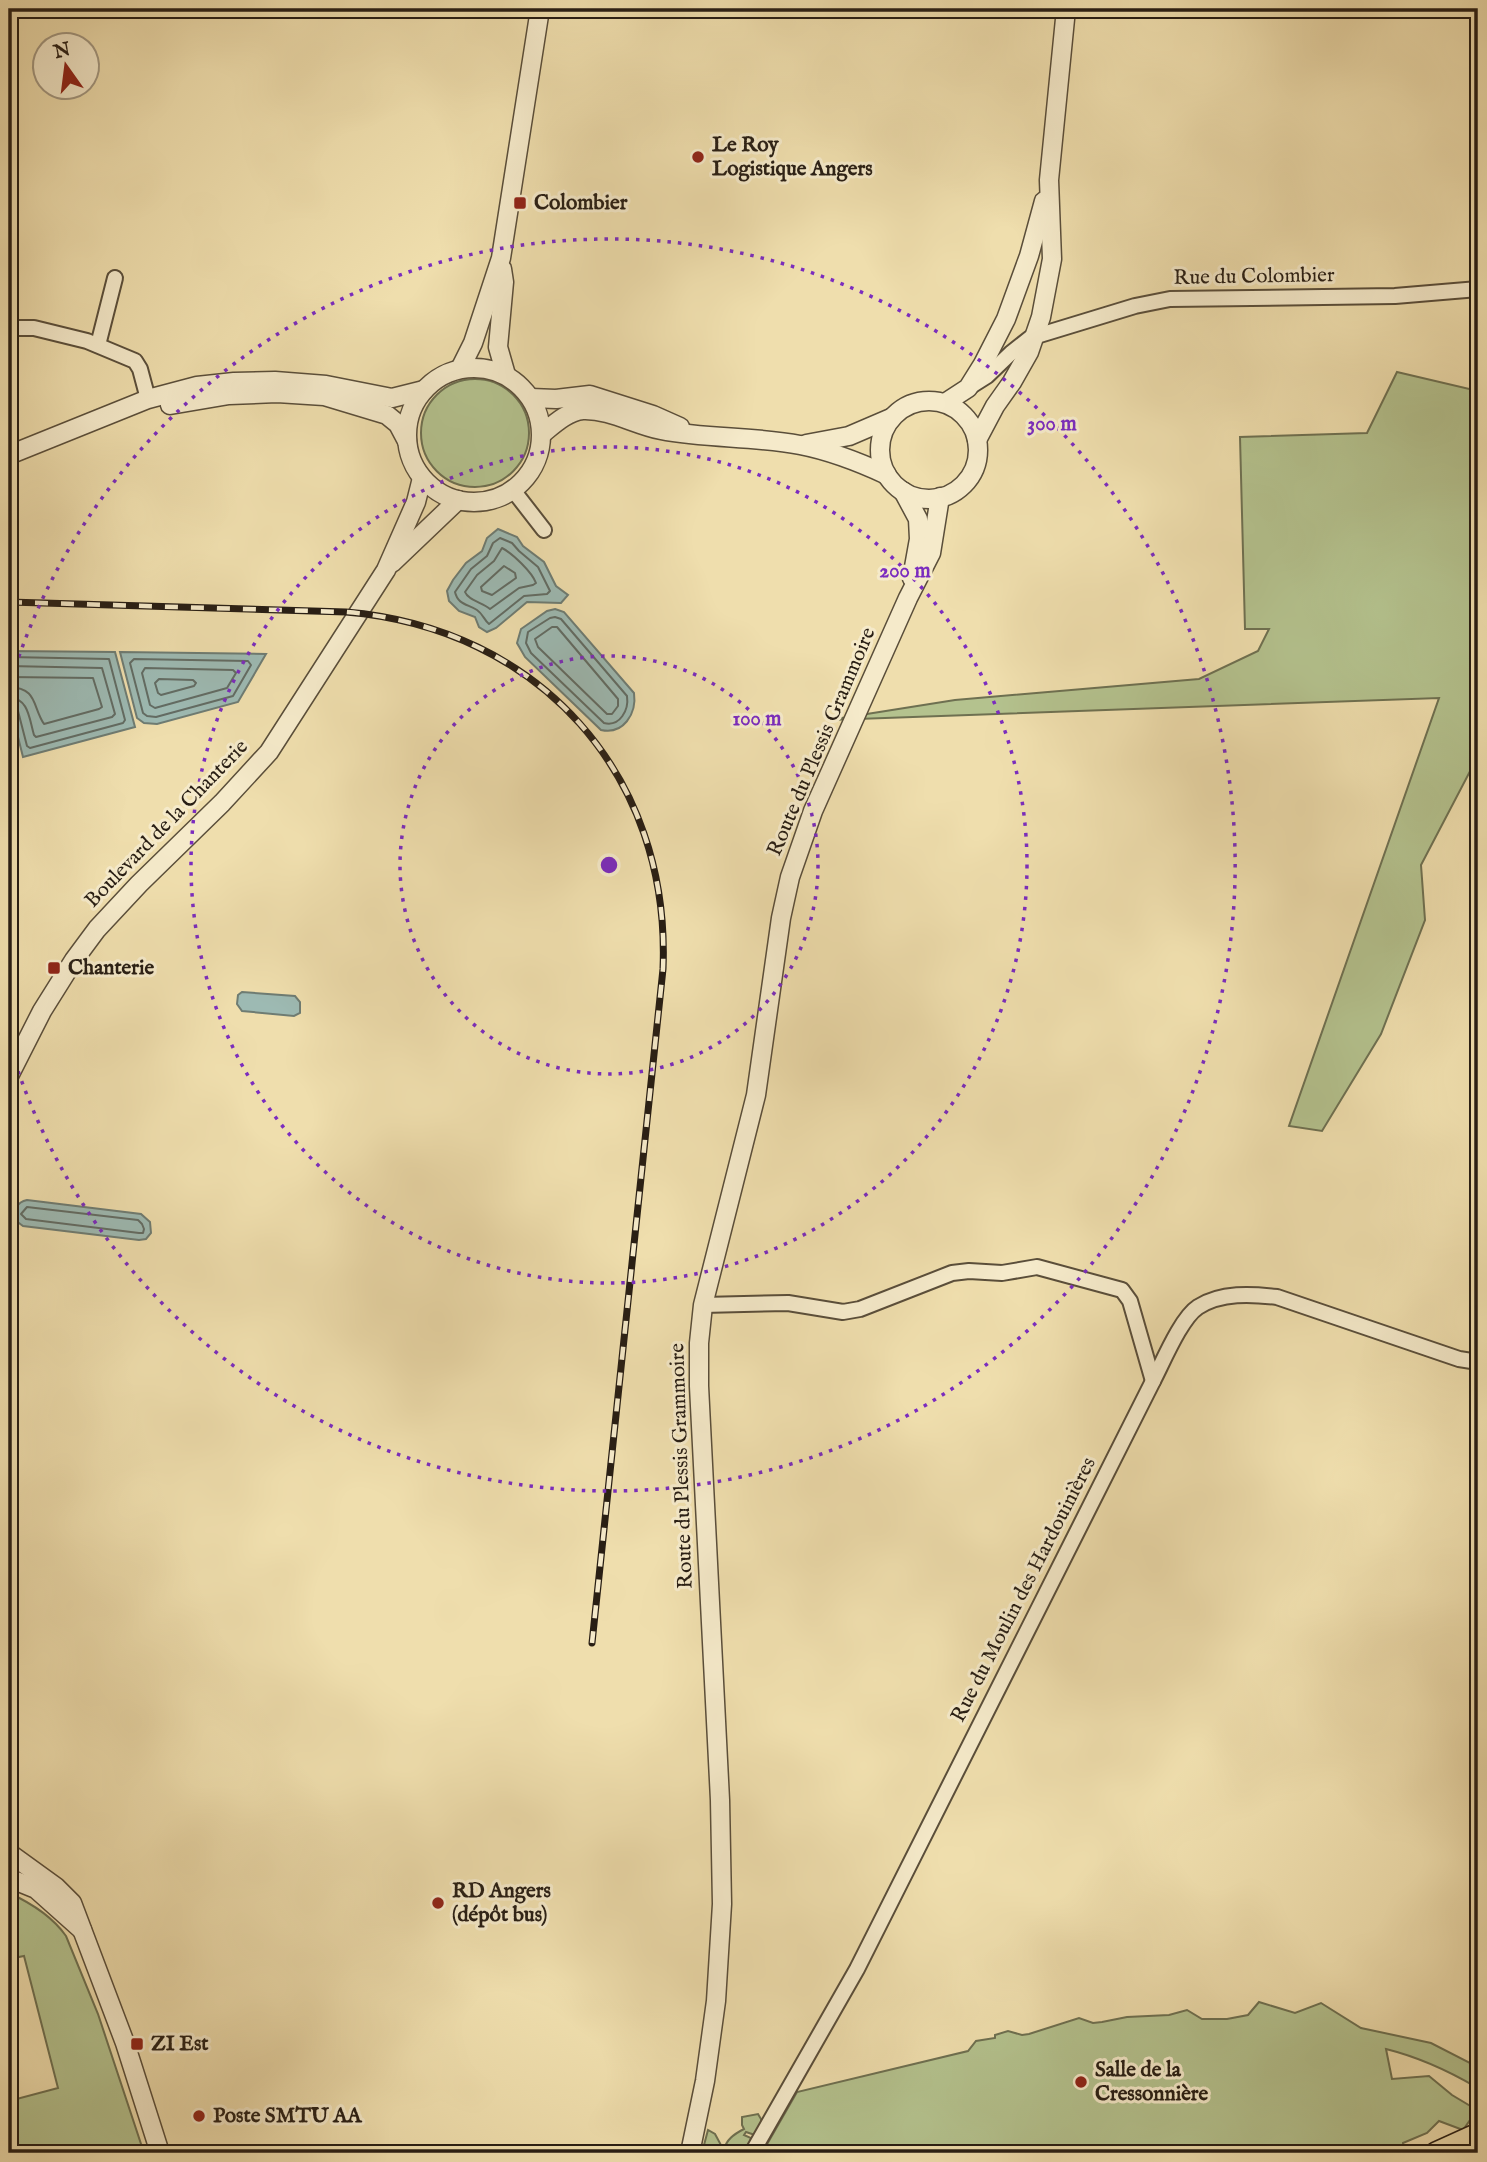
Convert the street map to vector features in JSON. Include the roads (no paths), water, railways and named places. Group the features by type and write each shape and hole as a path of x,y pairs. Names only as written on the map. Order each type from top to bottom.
{"highway":[{"path":"1464,2153 1478,2151"}],"main road":[{"path":"1436,2153 1478,2134"}],"street":[{"path":"460,369 473,344 501,258 540,9"},
{"path":"977,440 1020,368 1035,336 1052,259 1049,180 1066,9"},
{"path":"968,388 1006,319 1029,256 1049,180"},
{"path":"501,258 504,282 498,347 506,375"},
{"path":"98,345 115,278"},
{"name":"Rue du Colombier","path":"1035,336 1135,306 1170,299 1395,296 1478,289"},
{"path":"9,328 34,328 87,341 135,361 140,369 148,399"},
{"path":"945,403 988,376 1011,353 1035,336"},
{"path":"114,414 229,395 277,393 324,396 387,415 398,424 407,441 412,461 422,478 438,492 469,502 492,500 513,490 534,466 542,434 539,415 531,398 520,385 506,375 479,368 460,369 440,377 424,390 410,414 407,441"},
{"path":"9,455 148,399 197,386 275,381 326,385 392,398 424,390"},
{"path":"531,398 556,399 590,395 653,415 702,436"},
{"path":"799,445 849,436 891,418 915,402 945,403 966,417 973,428 978,452 971,475 952,493 940,497 927,498 903,491 887,474 881,461 883,431 891,418"},
{"path":"542,434 561,419 579,410 598,411 658,430 799,445 850,458 887,474"},
{"name":"Boulevard de la Chanterie","path":"9,1076 41,1011 97,929 222,803 268,752 386,569 416,502 422,478"},
{"path":"513,490 544,530"},
{"name":"Route du Plessis Grammoire","path":"903,491 918,519 919,539 908,598"},
{"name":"Route du Plessis Grammoire","path":"691,2153 705,2081 716,2001 722,1904 720,1800 699,1386 699,1343 703,1305 756,1095 781,918 790,877 814,811 908,598 931,553 940,497"},
{"name":"Boulevard de la Chanterie","path":"386,569 458,500"},
{"path":"703,1305 788,1303 843,1312 860,1309 952,1273 1002,1272 1037,1267 1122,1290 1130,1301 1153,1381"},
{"name":"Rue du Moulin des Hardouinières","path":"752,2153 857,1969 1153,1381 1185,1321 1196,1308 1210,1301 1252,1294 1277,1297 1459,1359 1478,1363"},
{"path":"9,1853 57,1887 72,1903 125,2043 160,2153"},
{"path":"9,1878 36,1889 85,1932"}],"water":[{"path":"498,529 517,537 523,546 544,562 556,586 568,595 561,603 527,602 496,628 487,632 479,627 475,617 459,611 449,601 447,591 466,563 482,551 487,538"},
{"path":"555,609 564,612 634,693 631,715 622,726 609,731 601,730 525,657 517,643 521,629 547,611"},
{"path":"9,651 115,652 135,727 23,757 9,701"},
{"path":"120,652 266,654 238,702 157,724 144,723 137,718"},
{"path":"242,992 295,996 300,1002 300,1013 294,1016 242,1011 237,1004 238,995"},
{"path":"27,1200 141,1214 150,1222 151,1233 146,1239 139,1240 23,1226 15,1220 15,1213 16,1207"}],"railway":[{"path":"9,602 346,612 415,624 478,647 533,681 580,724 617,775 644,834 660,899 663,969 592,1643"}],"place":[{"name":"Le Roy Logistique Angers","path":"698,157"},
{"name":"Colombier","path":"520,203"},
{"name":"Chanterie","path":"54,968"},
{"name":"RD Angers (dépôt bus)","path":"438,1903"},
{"name":"ZI Est","path":"137,2044"},
{"name":"Salle de la Cressonnière","path":"1081,2082"},
{"name":"Poste SMTU AA","path":"199,2116"}]}
